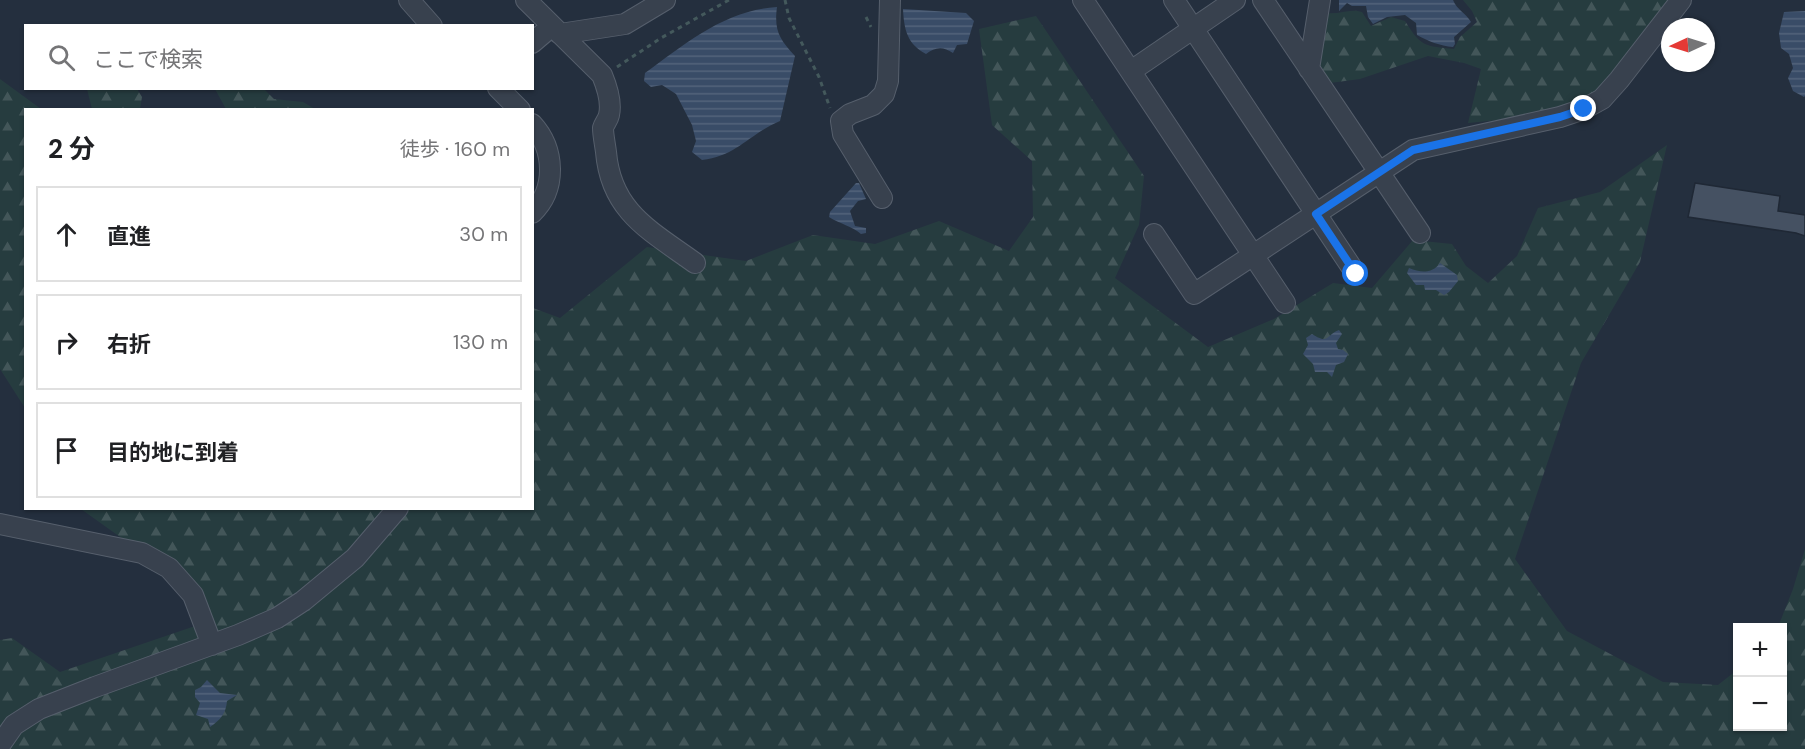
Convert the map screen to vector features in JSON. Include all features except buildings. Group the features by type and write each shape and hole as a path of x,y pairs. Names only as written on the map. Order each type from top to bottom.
{"street":[{"path":"408,0 430,24"},
{"path":"526,0 602,75 608,90 609,115 603,128 607,168 614,189 626,209 642,224 695,263"},
{"path":"534,42 556,30 625,24 665,0"},
{"path":"882,198 843,134 841,121 850,114 873,105 884,94 888,81 890,0"},
{"path":"1083,0 1285,303"},
{"path":"1174,0 1356,274"},
{"path":"1131,71 1235,0"},
{"path":"1263,0 1420,233"},
{"path":"1309,69 1320,0"},
{"path":"1154,234 1194,294 1413,150 1560,117 1584,109 1602,99 1681,0"},
{"path":"500,90 518,108"},
{"path":"534,126 540,132 548,152 550,168 547,192 534,210"},
{"path":"0,745 14,725 39,709 212,645 277,618 303,602 355,558 396,510"},
{"path":"0,524 142,553 170,568 193,595 212,645"}],"path":[{"path":"593,66 609,69 621,66 661,38 729,0"},
{"path":"785,0 789,18 819,78 832,113 841,121"}],"green space":[{"path":"1463,0 1671,0 1616,72 1584,101 1499,120 1468,123 1481,69 1464,63 1428,56 1360,79 1330,83 1317,61 1326,13 1362,12 1371,26 1391,17 1405,21 1415,36 1425,44 1454,49 1460,37 1477,22"},
{"path":"1036,16 1144,176 1139,225 1115,278 1208,347 1274,319 1333,283 1372,288 1413,240 1452,244 1466,266 1488,283 1517,256 1538,208 1600,192 1667,145 1640,262 1581,363 1515,559 1567,631 1663,682 1718,685 1733,673 1733,731 1787,731 1787,623 1780,623 1805,549 1805,749 0,749 0,640 12,638 60,672 201,624 183,582 82,510 534,510 534,308 560,318 647,247 746,261 813,235 875,244 939,221 1009,251 1033,217 1032,161 992,125 979,29"},
{"path":"0,79 40,108 24,108 24,406 0,369"},
{"path":"87,90 138,90 142,97 140,108 92,108"},
{"path":"216,90 265,90 274,99 303,102 313,108 225,108"}],"water":[{"path":"1339,0 1453,0 1471,22 1454,37 1453,47 1434,43 1417,35 1416,23 1405,15 1387,17 1373,24 1368,17 1366,6 1352,6 1347,3 1339,11"},
{"path":"777,7 776,22 779,34 795,56 780,121 725,154 702,160 692,152 696,141 692,125 676,94 662,85 651,87 644,81 645,73 691,40 723,21 758,9"},
{"path":"903,9 966,13 974,21 967,44 957,45 953,53 939,48 926,54 911,41 904,23"},
{"path":"1805,11 1804,97 1793,91 1788,78 1793,68 1789,54 1781,48 1779,33 1784,12"},
{"path":"856,183 859,183 866,199 858,201 850,211 855,226 866,228 866,233 861,234 829,217 830,212"},
{"path":"1440,263 1457,275 1458,281 1444,295 1436,290 1425,290 1424,285 1416,285 1407,273 1409,268 1422,272 1430,271"},
{"path":"1339,330 1342,334 1336,343 1338,349 1348,354 1344,362 1336,365 1332,377 1327,372 1315,372 1313,364 1303,354 1308,345 1306,338 1312,334 1325,339"},
{"path":"207,680 220,693 237,695 227,701 222,716 210,727 208,719 196,715 200,703 195,697 195,690"}],"route":[{"path":"1356,274 1316,214 1413,150 1560,117 1584,109"}]}
